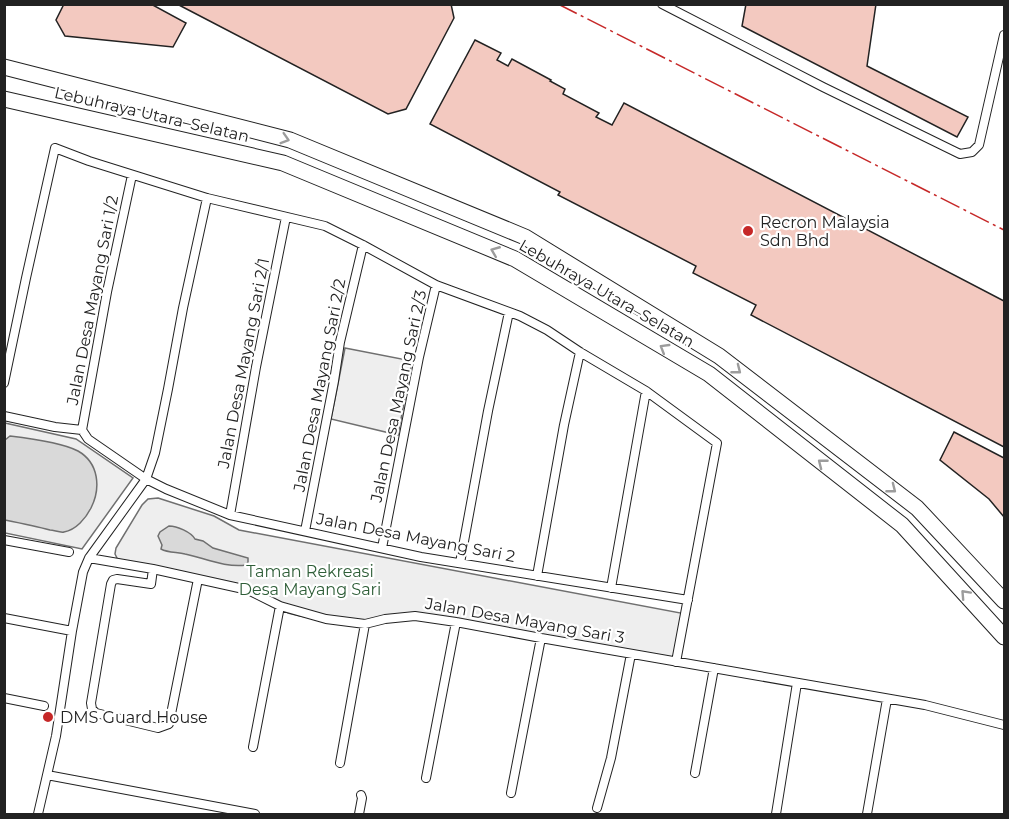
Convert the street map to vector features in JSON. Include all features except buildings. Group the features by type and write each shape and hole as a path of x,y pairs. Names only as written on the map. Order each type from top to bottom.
{"highway":[{"name":"Lebuhraya Utara–Selatan","path":"4,67 290,140 525,237 719,356 917,508 1005,600"},
{"name":"Lebuhraya Utara–Selatan","path":"4,99 283,163 514,259 709,374 902,525 1005,637"}],"street":[{"path":"662,4 960,154 972,152 979,145 1005,35"},
{"path":"4,383 55,148 207,198 325,226 436,285 509,312 547,330 646,391 717,443 676,662"},
{"name":"Jalan Desa Mayang Sari 1/2","path":"82,430 107,292 132,175"},
{"path":"38,814 56,736 83,572 89,558 146,479 155,453 207,198"},
{"name":"Jalan Desa Mayang Sari 2/1","path":"230,515 286,217"},
{"name":"Jalan Desa Mayang Sari 2/2","path":"305,531 340,342 363,245"},
{"name":"Jalan Desa Mayang Sari 2/3","path":"382,548 418,357 436,285"},
{"path":"460,563 509,312"},
{"path":"537,576 562,436 580,352"},
{"path":"611,588 646,391"},
{"path":"4,416 55,427 82,430"},
{"name":"Jalan Desa Mayang Sari 2","path":"82,430 88,439 146,479 230,515 460,563 688,600"},
{"path":"4,540 69,552"},
{"name":"Jalan Desa Mayang Sari 3","path":"89,558 153,569 248,590 280,606 326,619 365,624 415,616 456,622 925,705 1005,725"},
{"path":"153,569 151,584 117,579 111,584 91,703 96,713 158,728 169,724 198,579"},
{"path":"253,747 280,606"},
{"path":"4,618 72,631"},
{"path":"426,778 456,622"},
{"path":"340,763 365,624"},
{"path":"511,793 541,638"},
{"path":"597,808 611,758 631,654"},
{"path":"695,773 714,668"},
{"path":"776,814 797,683"},
{"path":"4,699 44,706"},
{"path":"867,814 887,699"},
{"path":"47,775 255,814"},
{"path":"359,814 361,795"}],"green space":[{"path":"345,348 412,361 398,435 331,419"},
{"path":"5,423 76,439 133,478 82,549 5,533"},
{"name":"Taman Rekreasi Desa Mayang Sari","path":"158,498 214,516 239,530 686,614 677,665 421,617 365,626 300,616 288,613 249,588 118,560 115,554 116,548 142,505 148,499"}],"shaded area":[{"path":"10,436 45,441 71,448 85,456 90,462 96,476 96,492 89,512 76,526 61,532 5,520 5,440"},
{"path":"169,526 184,530 195,539 213,548 248,558 248,562 246,565 231,565 161,549 162,545 158,536"}],"power":[{"path":"558,4 1004,230"}],"place":[{"name":"Recron Malaysia Sdn Bhd","path":"748,231"},
{"name":"DMS Guard House","path":"48,717"}]}
